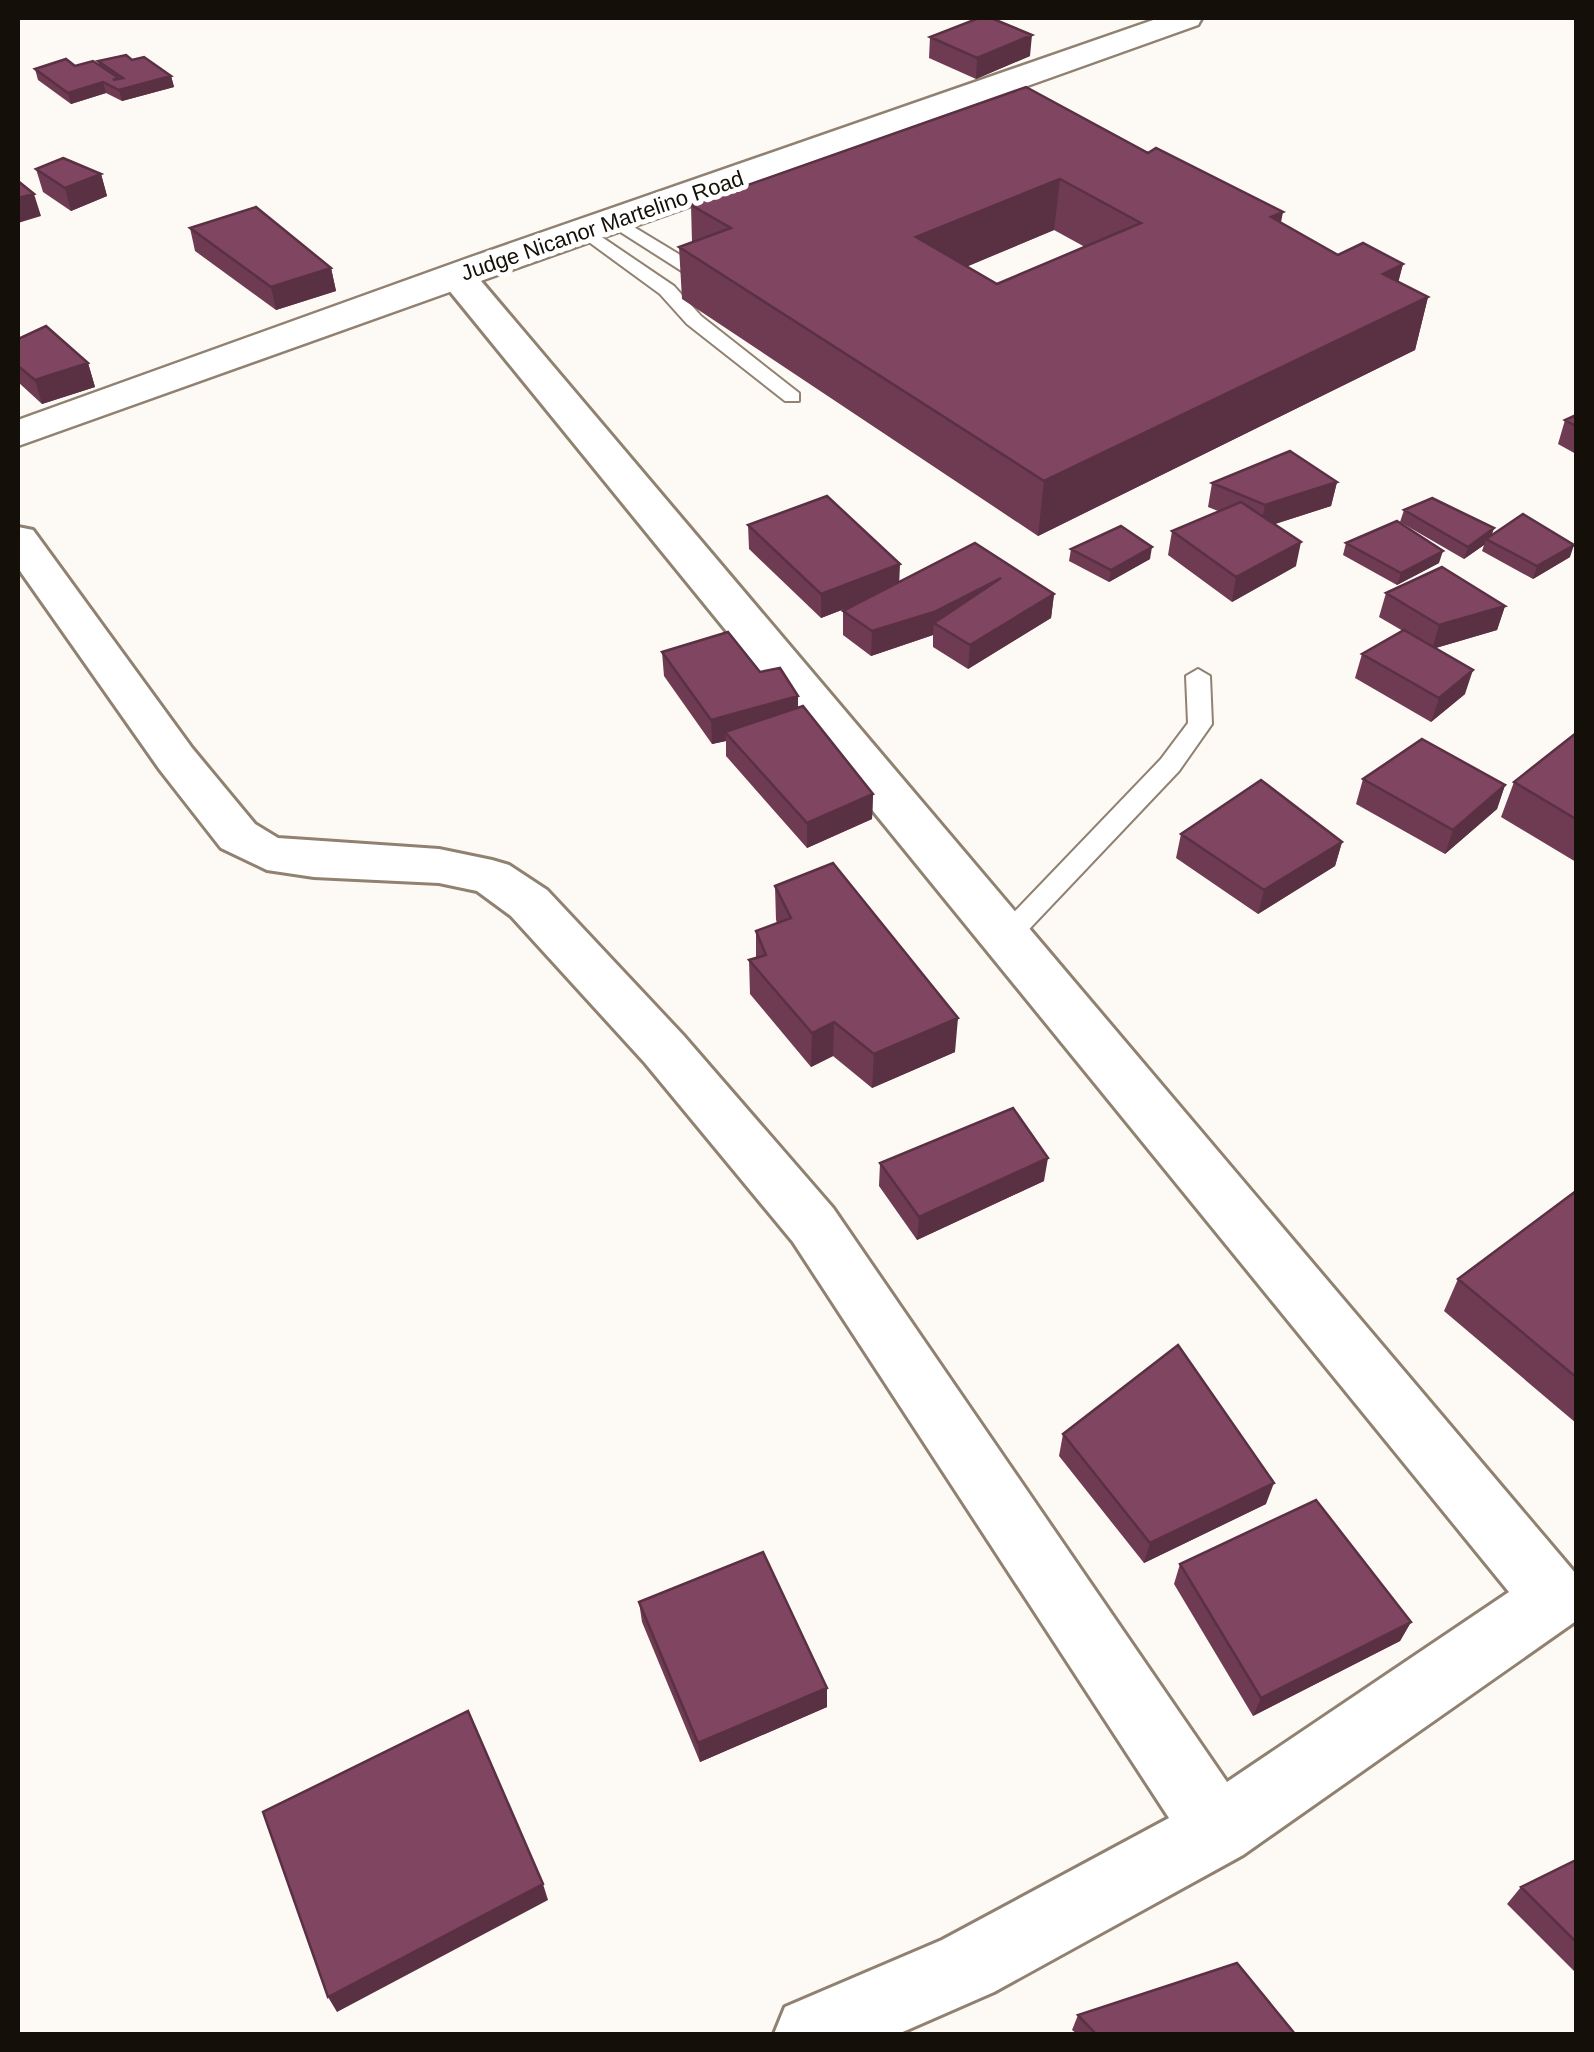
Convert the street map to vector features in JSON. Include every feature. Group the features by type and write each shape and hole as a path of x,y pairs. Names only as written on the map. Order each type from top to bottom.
{"main road":[{"name":"Judge Nicanor Martelino Road","path":"18,434 1187,18"}],"street":[{"path":"457,276 1006,937 1566,1586 1218,1830 968,1966 812,2034"},
{"path":"18,539 176,759 238,836 268,853 314,860 439,866 492,877 529,902 664,1049 813,1225 1218,1830"}],"lane":[{"path":"599,225 698,274 707,289"},
{"path":"599,225 694,320 792,397"},
{"path":"1006,937 1170,765 1200,724 1198,676"}],"building":[{"path":"979,18 991,18 1032,35 977,58 930,37"},
{"path":"126,55 132,60 144,57 171,76 119,90 103,82 68,93 35,69 66,59 75,66 93,61 117,77 113,80 123,78 98,61"},
{"path":"1026,87 1148,153 1156,148 1283,212 1271,217 1338,255 1363,243 1403,264 1383,274 1428,297 1044,481 679,247 731,228 691,205","holes":["1060,179 1141,223 997,284 916,237"]},
{"path":"63,158 101,174 65,188 36,169"},
{"path":"18,181 34,194 18,198"},
{"path":"256,207 331,268 271,287 190,228"},
{"path":"46,326 88,363 35,380 18,366 18,339"},
{"path":"1290,451 1337,482 1265,505 1212,483"},
{"path":"827,496 900,564 821,594 748,525"},
{"path":"1432,498 1494,528 1468,547 1404,510"},
{"path":"1241,502 1301,542 1236,577 1172,531"},
{"path":"1523,514 1574,545 1537,566 1486,539"},
{"path":"1397,521 1443,551 1401,573 1346,543"},
{"path":"1121,526 1152,547 1111,570 1071,549"},
{"path":"975,543 1054,594 970,645 934,623 1001,578 934,612 872,631 843,611"},
{"path":"1442,567 1505,606 1439,625 1386,593"},
{"path":"1404,630 1473,670 1439,698 1362,654"},
{"path":"728,632 760,672 780,668 798,696 711,720 662,652"},
{"path":"803,706 873,794 807,823 725,732"},
{"path":"1576,733 1576,819 1514,782"},
{"path":"1422,739 1505,785 1453,830 1363,779"},
{"path":"1261,780 1342,842 1264,890 1181,834"},
{"path":"833,863 958,1018 874,1054 834,1022 812,1033 749,960 766,955 756,931 791,918 775,886"},
{"path":"1013,1108 1048,1158 919,1217 880,1163"},
{"path":"1576,1191 1576,1377 1458,1279"},
{"path":"1178,1345 1274,1483 1150,1543 1063,1434"},
{"path":"1316,1500 1411,1622 1261,1698 1180,1564"},
{"path":"763,1552 827,1688 698,1743 639,1602"},
{"path":"468,1711 543,1884 328,1997 263,1812"},
{"path":"1576,1860 1576,1942 1521,1887"},
{"path":"1237,1963 1295,2034 1096,2034 1078,2015"}]}
